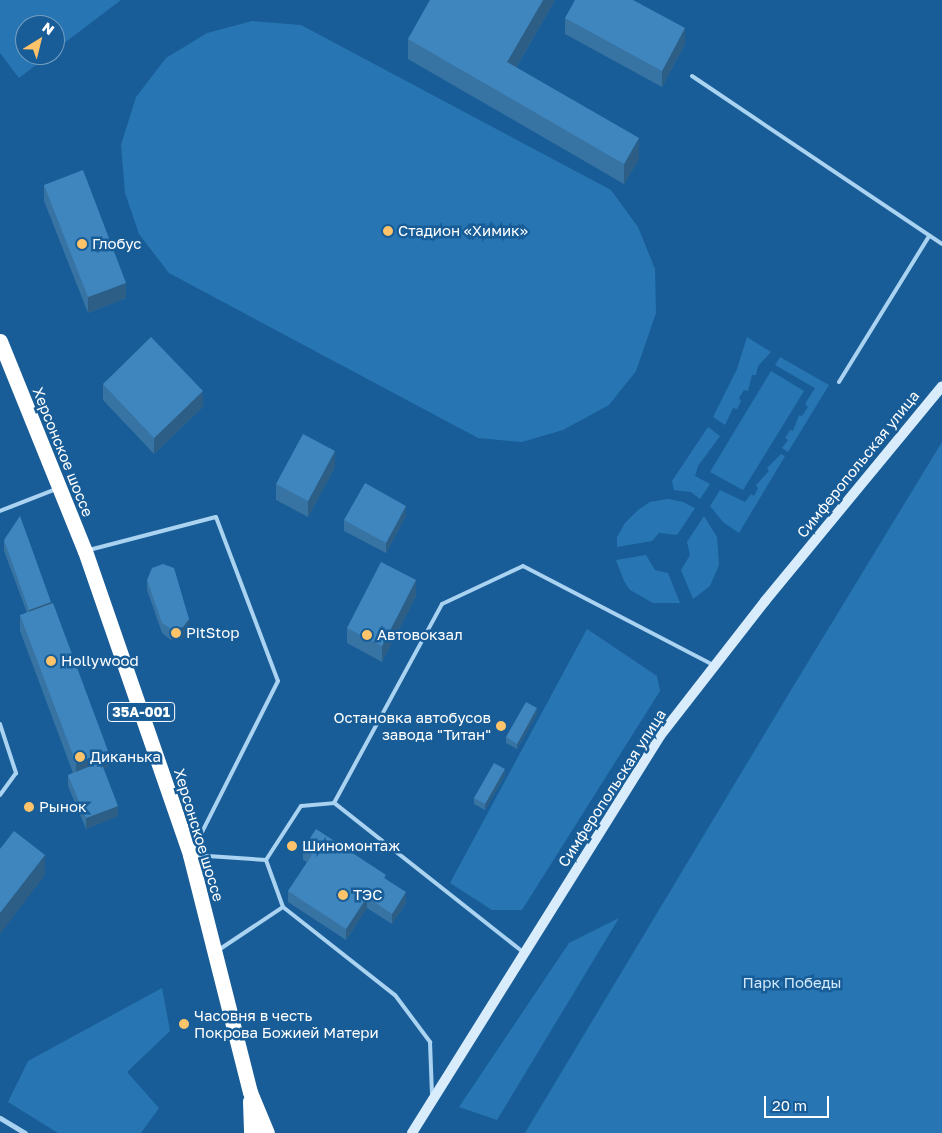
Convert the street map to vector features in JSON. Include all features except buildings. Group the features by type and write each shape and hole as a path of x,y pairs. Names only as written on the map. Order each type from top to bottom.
{"highway":[{"name":"Херсонское шоссе","path":"0,342 5,359 84,551 190,855 250,1092 267,1133"},
{"name":"Херсонское шоссе","path":"250,1092 251,1133"}],"main road":[{"name":"Симферопольская улица","path":"412,1133 433,1104 660,736 942,386"}],"street":[{"path":"0,1118 25,1133"}],"lane":[{"path":"692,76 942,244"},
{"path":"839,382 929,236"},
{"path":"0,511 59,487"},
{"path":"84,551 216,517 278,681 190,855 266,860"},
{"path":"334,803 442,604 523,566 715,666"},
{"path":"0,724 16,773 0,795"},
{"path":"266,860 302,806 334,803 525,953"},
{"path":"266,860 283,907 395,994 430,1042 433,1104"},
{"path":"214,953 283,907"}],"green space":[{"path":"0,0 121,0 65,42 65,15 15,15 15,65 36,65 19,78 0,53"},
{"name":"Стадион «Химик»","path":"252,21 301,25 611,190 638,227 655,269 656,313 636,371 609,405 563,430 522,442 478,438 169,273 139,234 125,193 121,145 136,97 166,58 207,33"},
{"path":"747,337 771,352 758,366 756,375 752,375 748,391 744,390 739,398 741,401 737,409 733,408 725,425 713,417 737,369"},
{"path":"780,357 829,385 788,452 782,448 788,440 785,438 790,430 793,431 799,415 802,416 808,407 805,404 815,388 775,365"},
{"path":"771,371 804,391 743,490 710,472"},
{"path":"708,427 720,436 698,466 695,476 710,484 700,499 691,492 674,490 672,481"},
{"name":"Парк Победы","path":"942,442 942,1133 525,1133 788,695"},
{"path":"781,454 785,456 739,533 723,522 710,506 720,490 745,502 751,494 754,496 758,488 756,485 769,471 767,468"},
{"path":"668,499 683,502 695,508 677,535 659,533 652,541 617,547 617,537 625,523 638,510 650,502"},
{"path":"704,516 717,537 719,565 710,586 693,599 681,570 690,555 687,542"},
{"path":"646,555 655,570 668,573 680,603 653,603 630,590 624,581 616,560"},
{"path":"587,629 657,676 660,691 522,910 492,910 450,883"},
{"path":"619,918 497,1120 459,1107 569,943"},
{"path":"162,988 170,1031 127,1072 159,1108 141,1133 58,1133 8,1102 28,1061"}],"place":[{"name":"Стадион «Химик»","path":"388,231"},
{"name":"Глобус","path":"82,244"},
{"name":"PitStop","path":"176,633"},
{"name":"Автовокзал","path":"367,635"},
{"name":"Hollywood","path":"51,661"},
{"name":"Остановка автобусов завода \"Титан\"","path":"501,726"},
{"name":"Диканька","path":"80,757"},
{"name":"Рынок","path":"29,807"},
{"name":"Шиномонтаж","path":"292,846"},
{"name":"ТЭС","path":"343,895"},
{"name":"Часовня в честь Покрова Божией Матери","path":"184,1024"}]}
